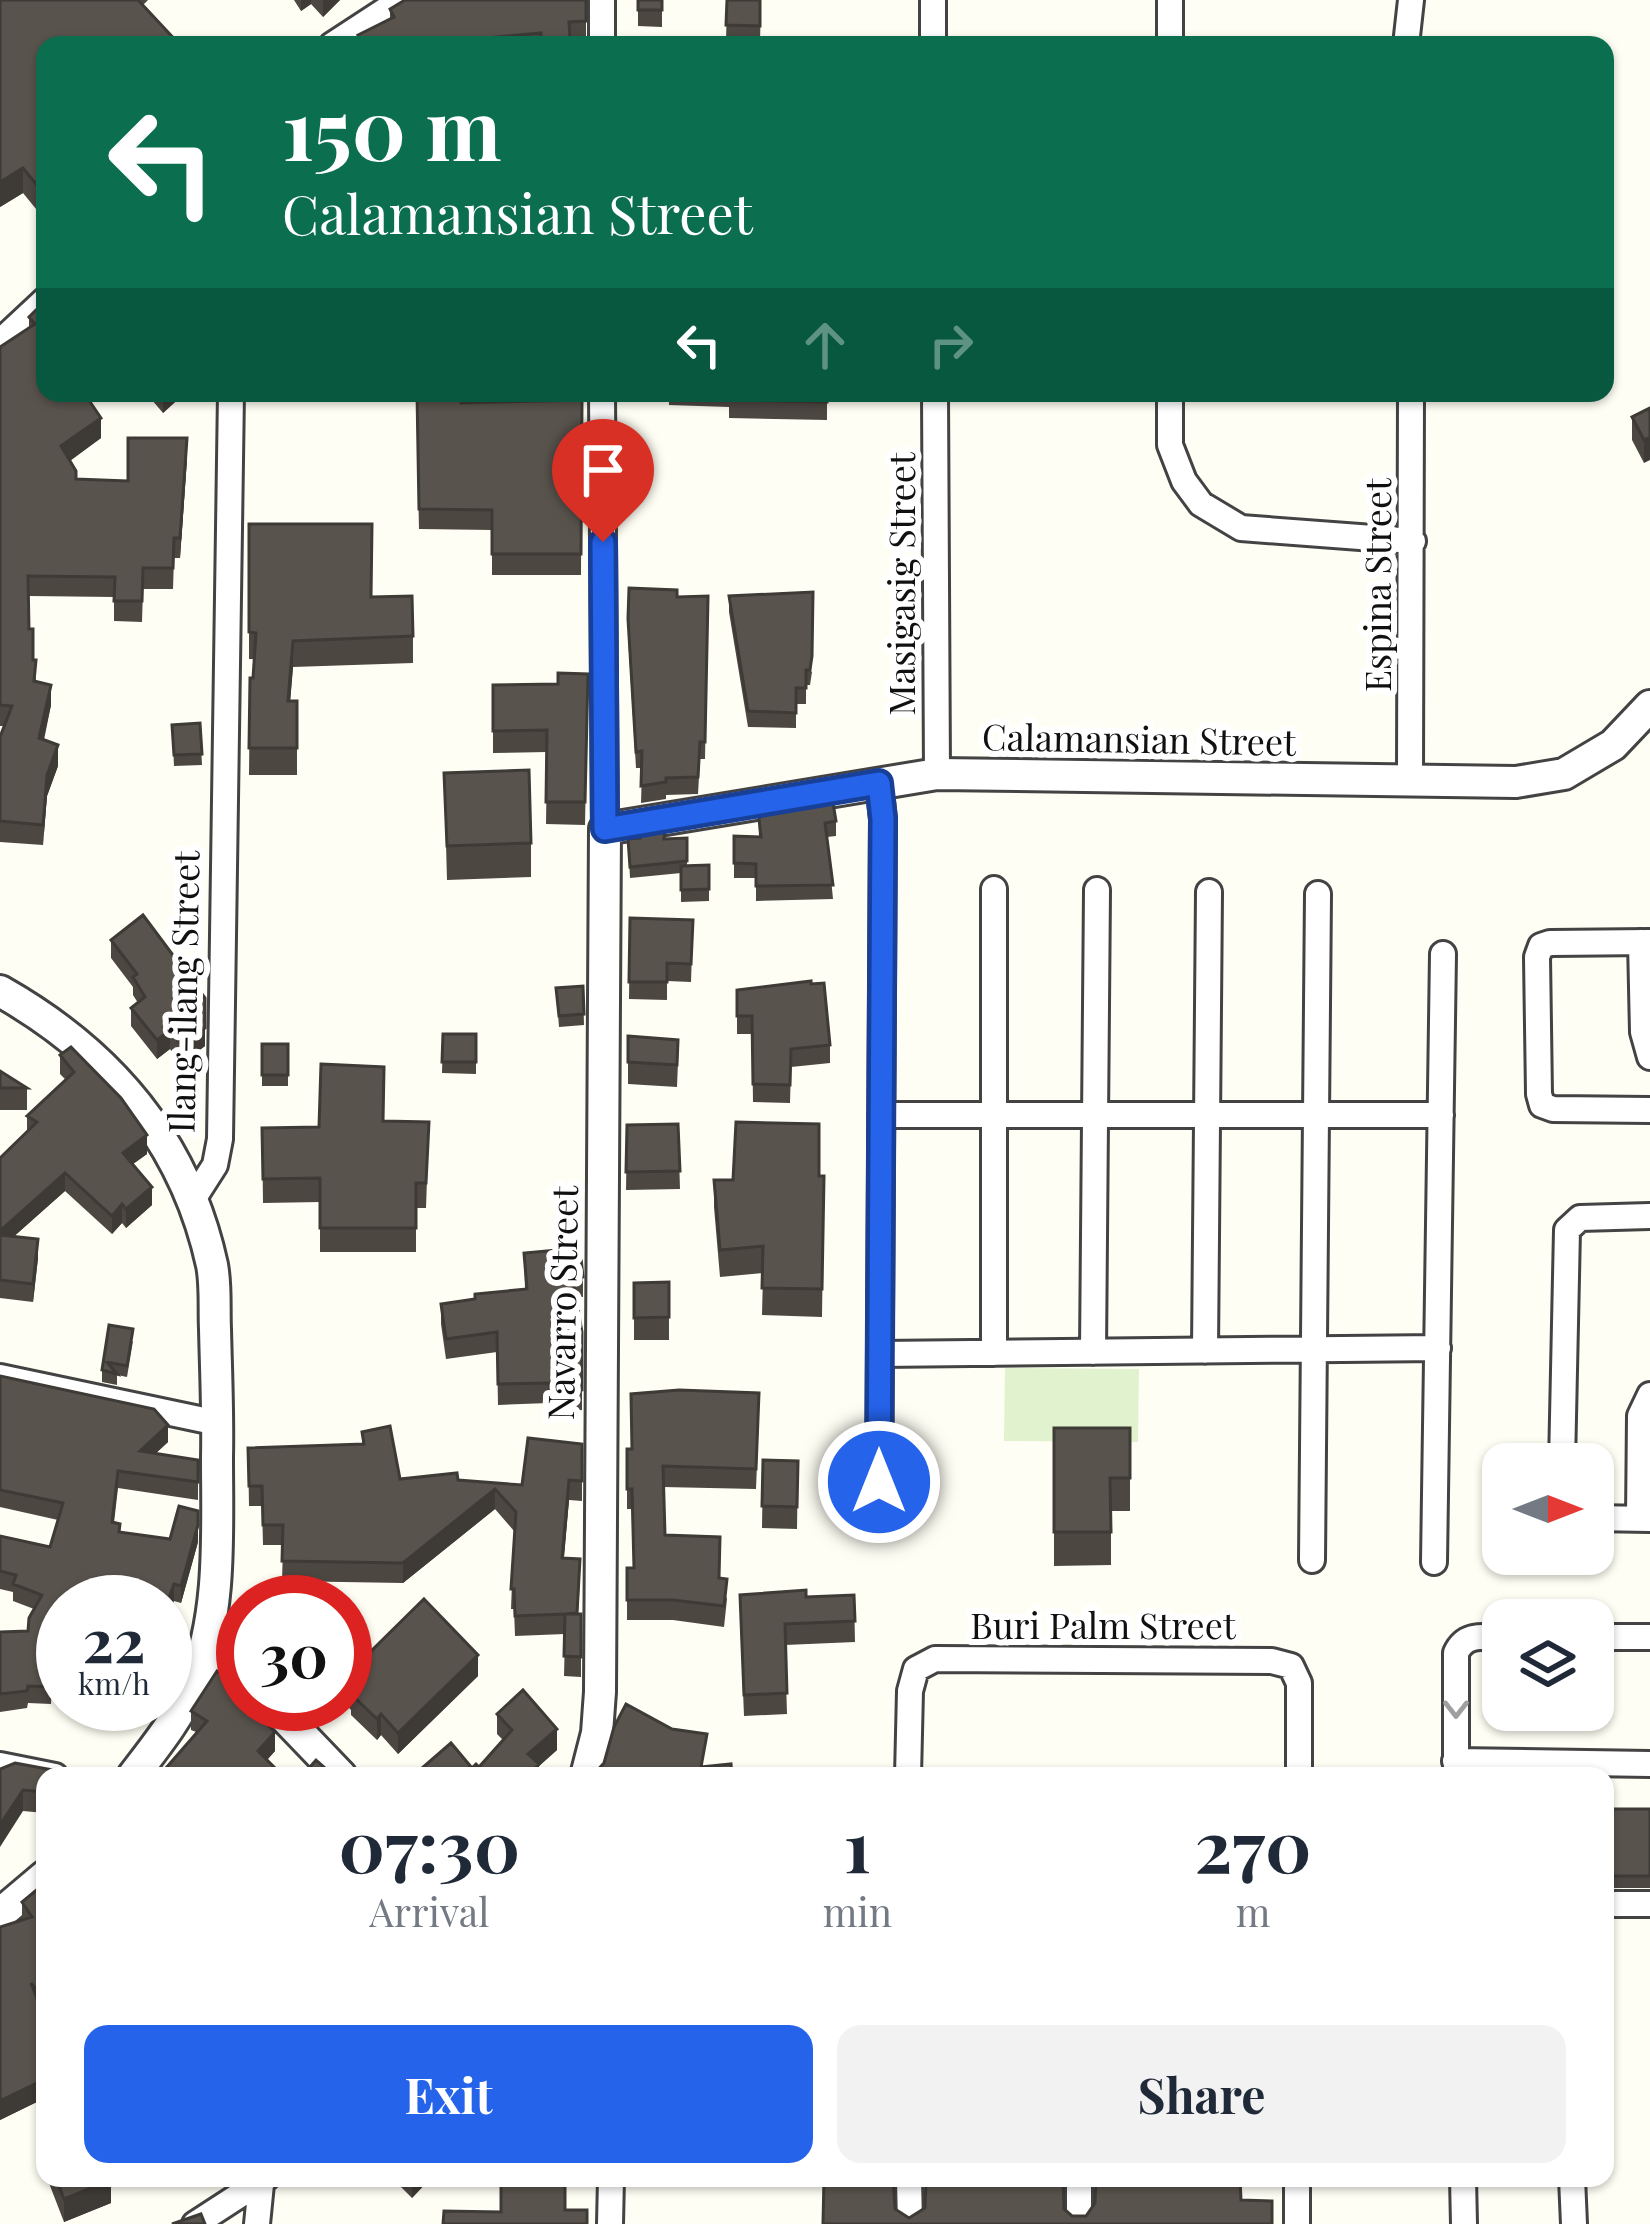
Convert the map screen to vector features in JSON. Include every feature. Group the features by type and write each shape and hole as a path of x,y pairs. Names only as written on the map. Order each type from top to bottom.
{"street":[{"path":"346,36 401,0"},
{"path":"602,0 602,36"},
{"path":"933,0 933,36"},
{"path":"1170,0 1170,36"},
{"path":"1407,36 1411,0"},
{"path":"0,342 36,308"},
{"name":"Ilang-ilang Street","path":"192,1201 215,1165 220,1139 231,402"},
{"path":"602,402 605,829"},
{"name":"Masigasig Street","path":"935,402 937,774"},
{"path":"1170,402 1170,445 1184,481 1201,504 1241,528 1413,541"},
{"name":"Espina Street","path":"1410,778 1411,402"},
{"name":"Calamansian Street","path":"605,829 937,774 1516,782 1564,774 1612,745 1650,706"},
{"path":"878,1524 883,819 879,783"},
{"name":"Navarro Street","path":"588,1767 600,1692 605,829"},
{"path":"994,889 994,1353"},
{"path":"1094,1352 1097,890"},
{"path":"1205,1351 1209,892"},
{"path":"1312,1560 1318,894"},
{"path":"1650,1057 1643,1032 1646,942 1541,946 1537,957 1542,1105 1650,1110"},
{"path":"1434,1562 1443,954"},
{"path":"0,992 70,1035 133,1098 163,1143 192,1201 213,1268 218,1423 214,1590 203,1656 175,1719 140,1767"},
{"path":"880,1115 1441,1115"},
{"path":"1562,1443 1567,1230 1580,1218 1650,1216"},
{"path":"880,1354 1438,1348"},
{"path":"0,1377 218,1423"},
{"path":"1614,1519 1645,1519 1640,1417 1650,1395"},
{"path":"1455,1767 1456,1653 1461,1642 1482,1637"},
{"path":"1614,1637 1650,1637"},
{"path":"203,1656 216,1662"},
{"name":"Buri Palm Street","path":"908,1767 910,1690 916,1669 934,1658 1272,1661 1291,1666 1299,1683 1299,1767"},
{"path":"298,1731 332,1767"},
{"path":"1606,1767 1650,1764"},
{"path":"0,1765 36,1772"},
{"path":"0,1914 36,1884"},
{"path":"1614,1904 1650,1904"},
{"path":"195,2224 254,2187"},
{"path":"257,2224 262,2187"},
{"path":"610,2224 611,2187"},
{"path":"909,2187 910,2224"},
{"path":"1079,2187 1079,2224"},
{"path":"1297,2187 1298,2224"},
{"path":"1463,2187 1464,2224"},
{"path":"1572,2187 1574,2224"}],"green space":[{"path":"1005,1368 1139,1369 1138,1442 1004,1441"}],"building":[{"path":"0,0 138,0 172,36 36,36 36,184 23,168 0,182"},
{"path":"405,0 586,0 586,21 569,22 570,36 359,36 394,17 390,9"},
{"path":"638,0 662,0 662,10 638,10"},
{"path":"727,0 760,0 760,26 726,25"},
{"path":"36,310 36,402 90,402 101,418 61,446 76,479 128,481 128,438 187,438 180,538 174,538 173,568 143,568 142,601 114,601 115,577 28,576 34,681 51,685 39,738 58,745 47,775 43,825 0,821 0,737 12,706 0,705 0,347 35,324 29,317"},
{"path":"417,402 582,402 581,554 492,554 492,510 419,509"},
{"path":"1650,408 1650,437 1644,440 1632,417"},
{"path":"249,524 372,524 371,597 412,596 413,636 293,641 288,701 297,701 297,748 249,748 256,633 249,632"},
{"path":"629,588 677,590 677,597 708,596 705,742 700,742 698,777 666,778 666,782 641,786"},
{"path":"813,592 812,656 806,688 796,688 796,713 748,711 729,596"},
{"path":"558,673 588,674 585,802 546,802 547,730 493,731 493,685 558,684"},
{"path":"200,723 202,754 174,755 172,725"},
{"path":"529,770 531,843 447,846 444,773"},
{"path":"832,797 836,821 825,823 833,885 756,886 756,864 734,863 734,836 761,837 758,809"},
{"path":"665,828 664,839 687,838 687,861 630,867 628,839"},
{"path":"709,865 709,889 681,890 681,866"},
{"path":"143,915 205,998 205,1028 181,1045 170,1030 157,1040 131,1008 145,997 133,977 137,974 111,940"},
{"path":"630,918 693,920 691,964 667,963 667,982 629,982"},
{"path":"824,983 830,1045 791,1049 790,1085 753,1084 752,1016 737,1016 737,990"},
{"path":"583,986 584,1014 559,1016 556,988"},
{"path":"443,1034 476,1034 476,1062 442,1062"},
{"path":"628,1036 678,1040 677,1065 628,1062"},
{"path":"262,1044 288,1044 288,1075 262,1075"},
{"path":"71,1047 121,1098 147,1135 123,1153 152,1187 126,1209 122,1204 112,1216 65,1173 0,1231 0,1158 37,1122 27,1116 74,1072 60,1055"},
{"path":"321,1064 384,1067 383,1121 429,1122 426,1183 416,1183 416,1228 320,1228 320,1178 263,1179 262,1128 319,1127"},
{"path":"0,1071 27,1088 0,1088"},
{"path":"736,1122 819,1124 819,1176 824,1176 822,1289 762,1288 763,1246 720,1250 714,1180 733,1180"},
{"path":"678,1124 680,1171 626,1172 627,1125"},
{"path":"0,1235 38,1239 33,1284 0,1280"},
{"path":"580,1248 583,1277 573,1278 582,1332 582,1390 550,1393 549,1383 498,1384 497,1332 446,1339 441,1304 475,1299 475,1294 527,1289 524,1253"},
{"path":"669,1282 669,1317 634,1318 634,1283"},
{"path":"109,1325 133,1329 127,1366 107,1362 117,1374 102,1370"},
{"path":"0,1376 154,1409 168,1425 140,1451 198,1460 198,1482 118,1471 112,1522 120,1524 119,1532 170,1539 179,1506 198,1511 184,1575 36,1575 36,1593 13,1584 16,1575 0,1571 0,1536 50,1547 63,1503 0,1490"},
{"path":"679,1390 759,1393 756,1469 663,1466 665,1535 720,1537 719,1578 727,1579 724,1606 627,1600 627,1568 634,1568 632,1489 627,1489 631,1394"},
{"path":"390,1426 400,1479 457,1473 458,1480 522,1485 528,1438 582,1444 582,1481 569,1480 562,1558 580,1559 577,1613 515,1616 511,1589 516,1512 495,1489 403,1563 282,1561 283,1525 263,1525 262,1486 249,1486 248,1448 364,1444 362,1432"},
{"path":"1054,1428 1130,1428 1130,1478 1110,1478 1111,1532 1054,1532"},
{"path":"763,1460 798,1461 797,1507 762,1506"},
{"path":"806,1590 806,1597 854,1595 855,1621 785,1624 787,1693 744,1695 740,1595"},
{"path":"424,1599 478,1655 398,1733 381,1714 377,1719 372,1714 372,1650"},
{"path":"36,1606 36,1686 0,1694 0,1632 28,1631"},
{"path":"565,1614 581,1614 581,1657 564,1656"},
{"path":"216,1673 216,1731 274,1731 258,1751 274,1767 167,1767 207,1721 192,1709"},
{"path":"523,1690 557,1729 528,1754 539,1764 536,1767 479,1767 512,1730 497,1714"},
{"path":"626,1704 672,1729 707,1734 701,1767 600,1767"},
{"path":"451,1743 471,1767 423,1767"},
{"path":"15,1763 36,1767 36,1791 23,1790 0,1825 0,1769"},
{"path":"1614,1809 1650,1809 1650,1876 1614,1876"},
{"path":"36,1890 36,1989 31,1983 36,1996 36,2083 0,2101 0,1927 32,1917 22,1902"},
{"path":"59,2187 94,2187 64,2199"},
{"path":"501,2187 565,2187 565,2210 587,2210 587,2224 443,2224 444,2211 501,2212"},
{"path":"824,2187 894,2187 895,2209 909,2218 925,2208 926,2187 1063,2187 1064,2209 1072,2216 1086,2216 1095,2203 1096,2187 1240,2187 1241,2200 1272,2201 1272,2224 823,2224"},
{"path":"201,2214 205,2224 172,2224"}],"route":[{"path":"603,542 605,829 879,783 883,819 879,1482"}]}
